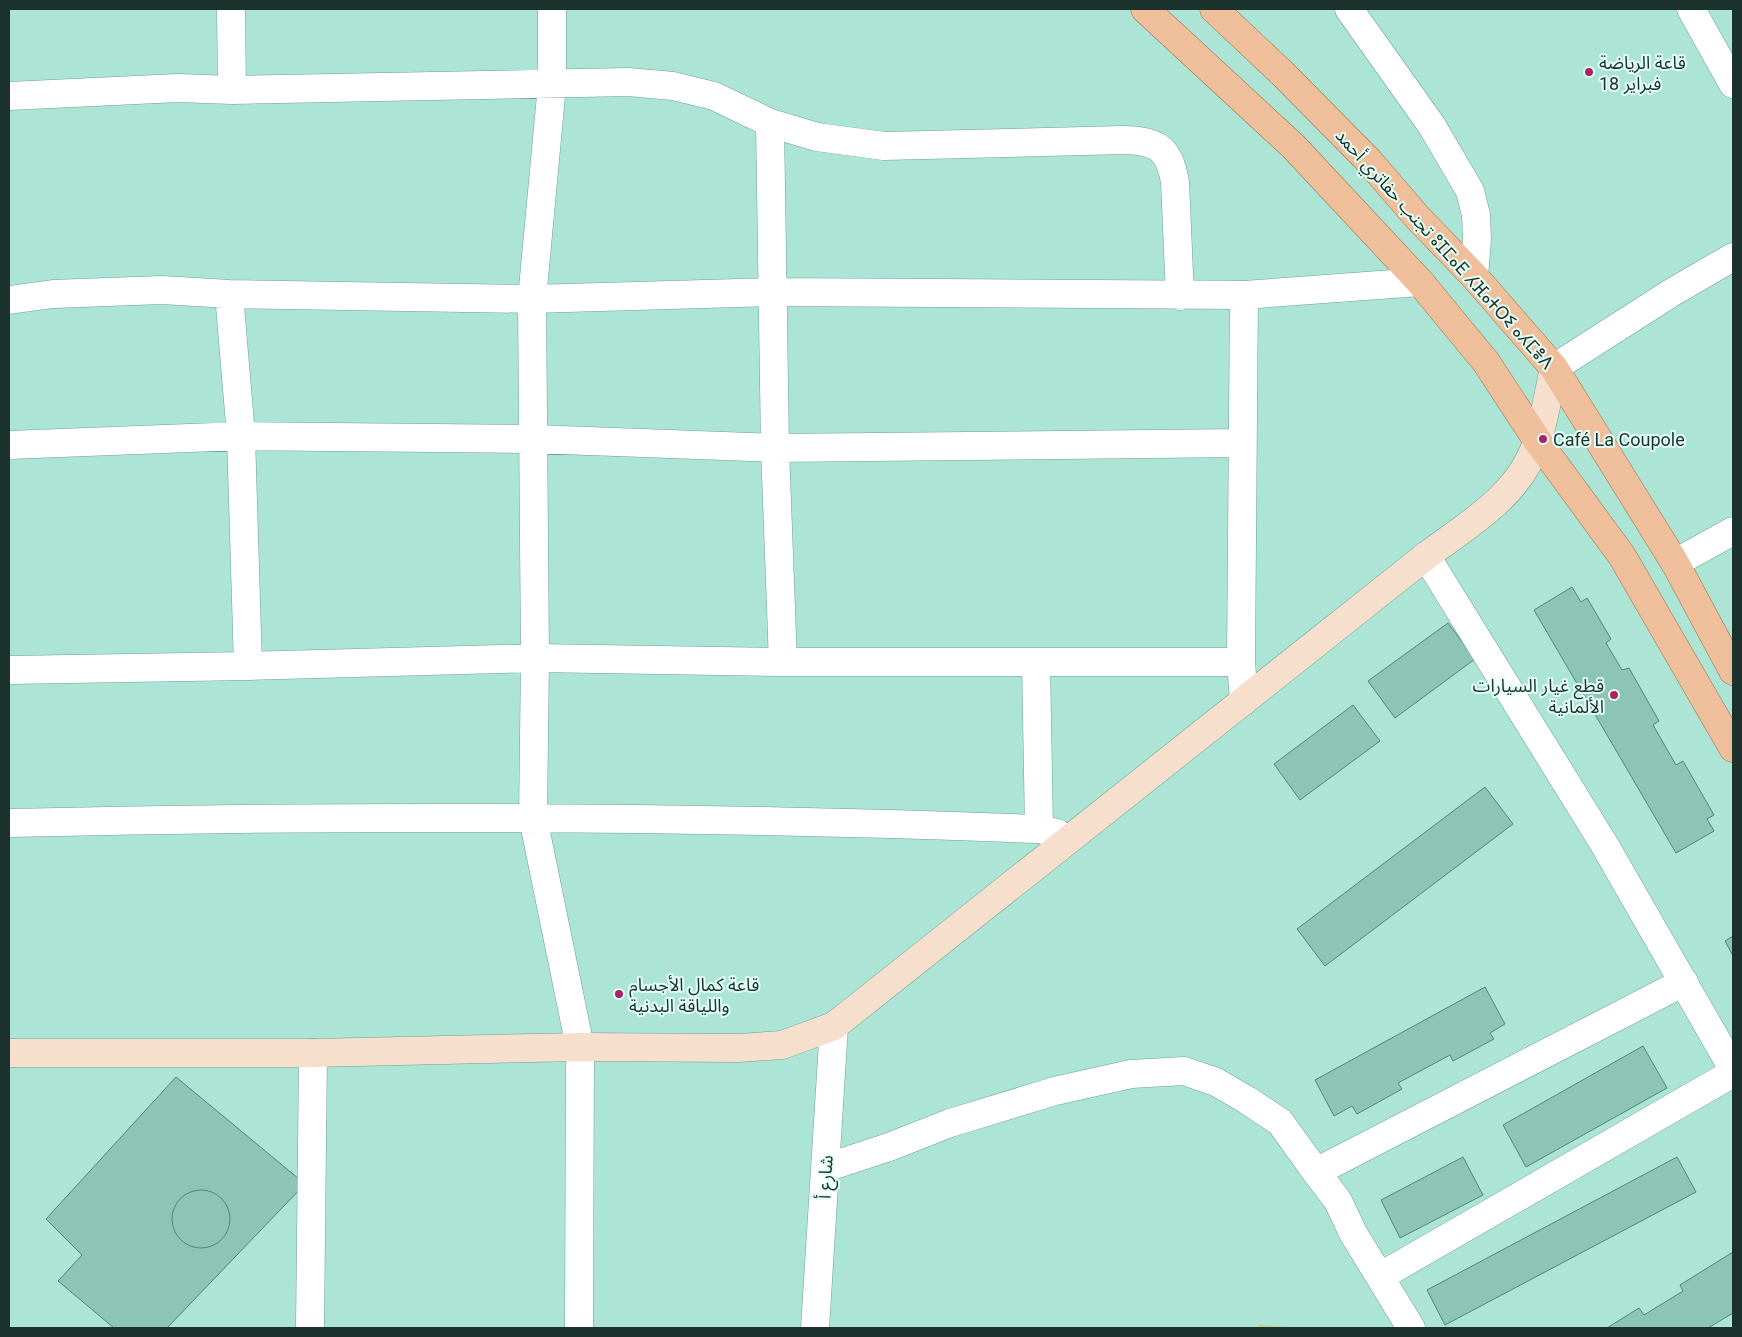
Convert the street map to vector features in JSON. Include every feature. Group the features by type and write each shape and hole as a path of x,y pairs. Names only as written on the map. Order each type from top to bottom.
{"main road":[{"name":"تجنب حفاتري أحمد ⵓⵊⵎⴰⴹ ⵃⴼⴰⵜⵔⵉ ⴰⵃⵎⴻⴷ","path":"1214,9 1282,73 1368,160 1418,218 1474,276 1554,368 1675,563 1733,671"},
{"path":"1155,12 1294,147 1420,282 1486,362 1537,440 1622,556 1733,748"},
{"path":"9,1053 313,1053 580,1047 738,1048 782,1045 834,1026 1426,556 1494,506 1520,476 1537,440 1554,368"}],"street":[{"path":"231,9 232,90"},
{"path":"552,9 552,85 532,298 535,658 533,818 580,1047 578,1328"},
{"path":"1349,9 1432,126 1470,191 1476,215 1477,238 1474,276"},
{"path":"1691,9 1725,48 1733,84"},
{"path":"9,96 178,88 232,90 628,82 673,86 714,96 770,123 817,137 884,146 1143,141 1158,148 1168,157 1175,182 1180,296"},
{"path":"770,123 775,448 783,662"},
{"path":"1554,368 1671,293 1733,257"},
{"path":"9,300 53,294 162,290 229,294 532,298 772,292 1180,296 1244,295 1420,282"},
{"path":"229,294 241,436 248,666"},
{"path":"1244,295 1241,662 1244,701"},
{"path":"9,445 241,436 534,439 775,448 1242,443"},
{"path":"1675,563 1733,531"},
{"path":"1426,556 1604,844 1733,1069"},
{"path":"9,670 535,658 783,662 1241,662"},
{"path":"1036,662 1039,829"},
{"path":"9,823 179,819 533,818 874,823 1039,829 1075,836"},
{"path":"1316,1172 1684,982"},
{"name":"شارع أ","path":"815,1328 834,1026"},
{"path":"310,1328 313,1053"},
{"path":"825,1168 889,1147 950,1123 1055,1090 1131,1074 1184,1071 1216,1082 1280,1122 1338,1201 1354,1233 1411,1328"},
{"path":"1381,1276 1733,1073"}],"green space":[{"path":"1258,1325 1312,1328 1258,1328"}],"building":[{"name":"قطع غيار السيارات الألمانية","path":"1572,587 1581,602 1587,598 1611,639 1606,643 1622,670 1629,668 1659,721 1653,725 1676,765 1683,761 1714,815 1707,819 1714,831 1676,853 1534,610"},
{"path":"1448,623 1475,659 1395,718 1368,681"},
{"path":"1353,705 1380,741 1300,800 1274,764"},
{"path":"1485,787 1513,824 1325,966 1297,929"},
{"path":"1733,936 1733,956 1725,941"},
{"path":"1485,987 1505,1024 1490,1033 1494,1039 1453,1061 1450,1055 1398,1083 1402,1089 1357,1114 1352,1106 1334,1116 1315,1080"},
{"path":"1643,1046 1667,1088 1526,1167 1503,1125"},
{"path":"176,1077 305,1184 167,1328 114,1328 58,1281 82,1255 46,1219"},
{"path":"1463,1157 1483,1195 1400,1238 1381,1200"},
{"path":"1677,1157 1696,1192 1445,1325 1427,1290"},
{"path":"195,1190 207,1190 222,1198 230,1213 230,1225 222,1240 207,1248 195,1248 180,1240 172,1225 172,1213 180,1198"},
{"path":"1733,1252 1733,1313 1708,1328 1607,1328 1639,1308 1644,1315 1683,1291 1680,1285"}],"place":[{"name":"قاعة الرياضة 18 فبراير","path":"1589,72"},
{"name":"Café La Coupole","path":"1543,439"},
{"name":"قطع غيار السيارات الألمانية","path":"1614,695"},
{"name":"قاعة كمال الأجسام واللياقة البدنية","path":"619,994"}]}
